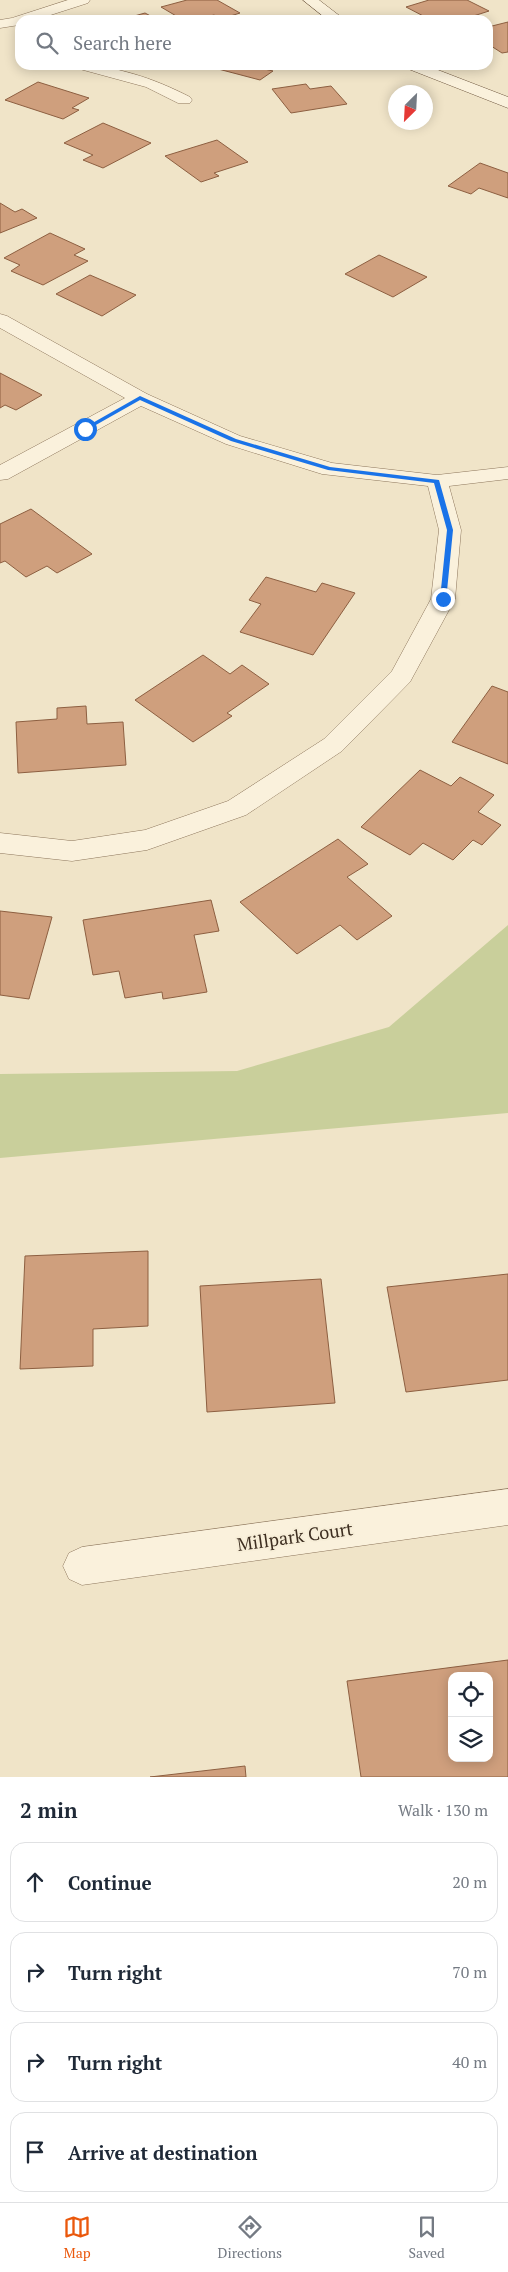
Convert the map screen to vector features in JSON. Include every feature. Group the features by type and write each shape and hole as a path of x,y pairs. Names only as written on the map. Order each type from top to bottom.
{"street":[{"path":"38,15 83,0"},
{"path":"310,0 331,15"},
{"path":"100,70 152,84 184,100"},
{"path":"424,70 508,103"},
{"path":"0,320 140,398 234,440 330,469 437,481 508,474"},
{"path":"0,474 140,398"},
{"path":"0,843 72,851 148,840 237,808 334,745 401,676 443,599 450,530 437,481"},
{"name":"Millpark Court","path":"82,1566 508,1508"}],"green space":[{"path":"508,925 508,1113 0,1158 0,1074 237,1071 389,1027"}],"building":[{"path":"187,0 217,0 240,13 234,15 175,15 161,7"},
{"path":"429,0 467,0 489,11 477,15 421,15 406,7"},
{"path":"508,22 508,52 502,53 493,47 493,26"},
{"path":"222,70 273,71 260,80"},
{"path":"38,82 89,98 72,108 79,110 63,119 5,100"},
{"path":"306,84 310,89 331,86 347,104 291,113 272,89"},
{"path":"103,123 151,143 103,168 83,160 93,155 64,143"},
{"path":"217,140 248,162 214,173 219,176 201,182 165,156"},
{"path":"480,163 508,173 508,198 479,188 471,194 448,186"},
{"path":"0,203 15,212 22,209 37,218 0,233"},
{"path":"50,233 85,249 74,255 88,261 43,285 11,271 20,265 4,258"},
{"path":"379,255 427,277 393,297 345,274"},
{"path":"90,275 136,295 102,316 56,294"},
{"path":"0,373 42,395 16,410 5,405 0,408"},
{"path":"31,509 92,554 57,573 47,566 26,577 5,561 0,563 0,524"},
{"path":"266,577 316,592 322,583 355,593 313,655 240,632 261,604 249,600"},
{"path":"203,655 230,674 242,665 269,684 227,713 232,716 193,742 135,700"},
{"path":"492,686 508,692 508,764 452,742"},
{"path":"86,706 87,724 123,722 126,765 18,773 16,722 57,719 57,708"},
{"path":"420,770 451,786 460,777 494,795 478,812 501,825 482,845 473,840 453,860 423,843 410,855 361,827"},
{"path":"338,839 368,864 347,877 392,916 357,940 340,925 297,954 240,902"},
{"path":"211,900 219,931 194,935 207,992 163,999 162,992 125,998 119,971 93,975 83,920"},
{"path":"0,911 52,917 29,999 0,995"},
{"path":"148,1251 148,1326 93,1329 93,1366 20,1369 25,1256"},
{"path":"508,1274 508,1380 406,1392 387,1287"},
{"path":"321,1279 335,1403 207,1412 200,1286"},
{"path":"508,1660 508,1777 361,1777 347,1681"},
{"path":"245,1766 246,1777 150,1777"}],"route":[{"path":"85,429 140,398 234,440 330,469 437,481 450,530 443,599"}]}
